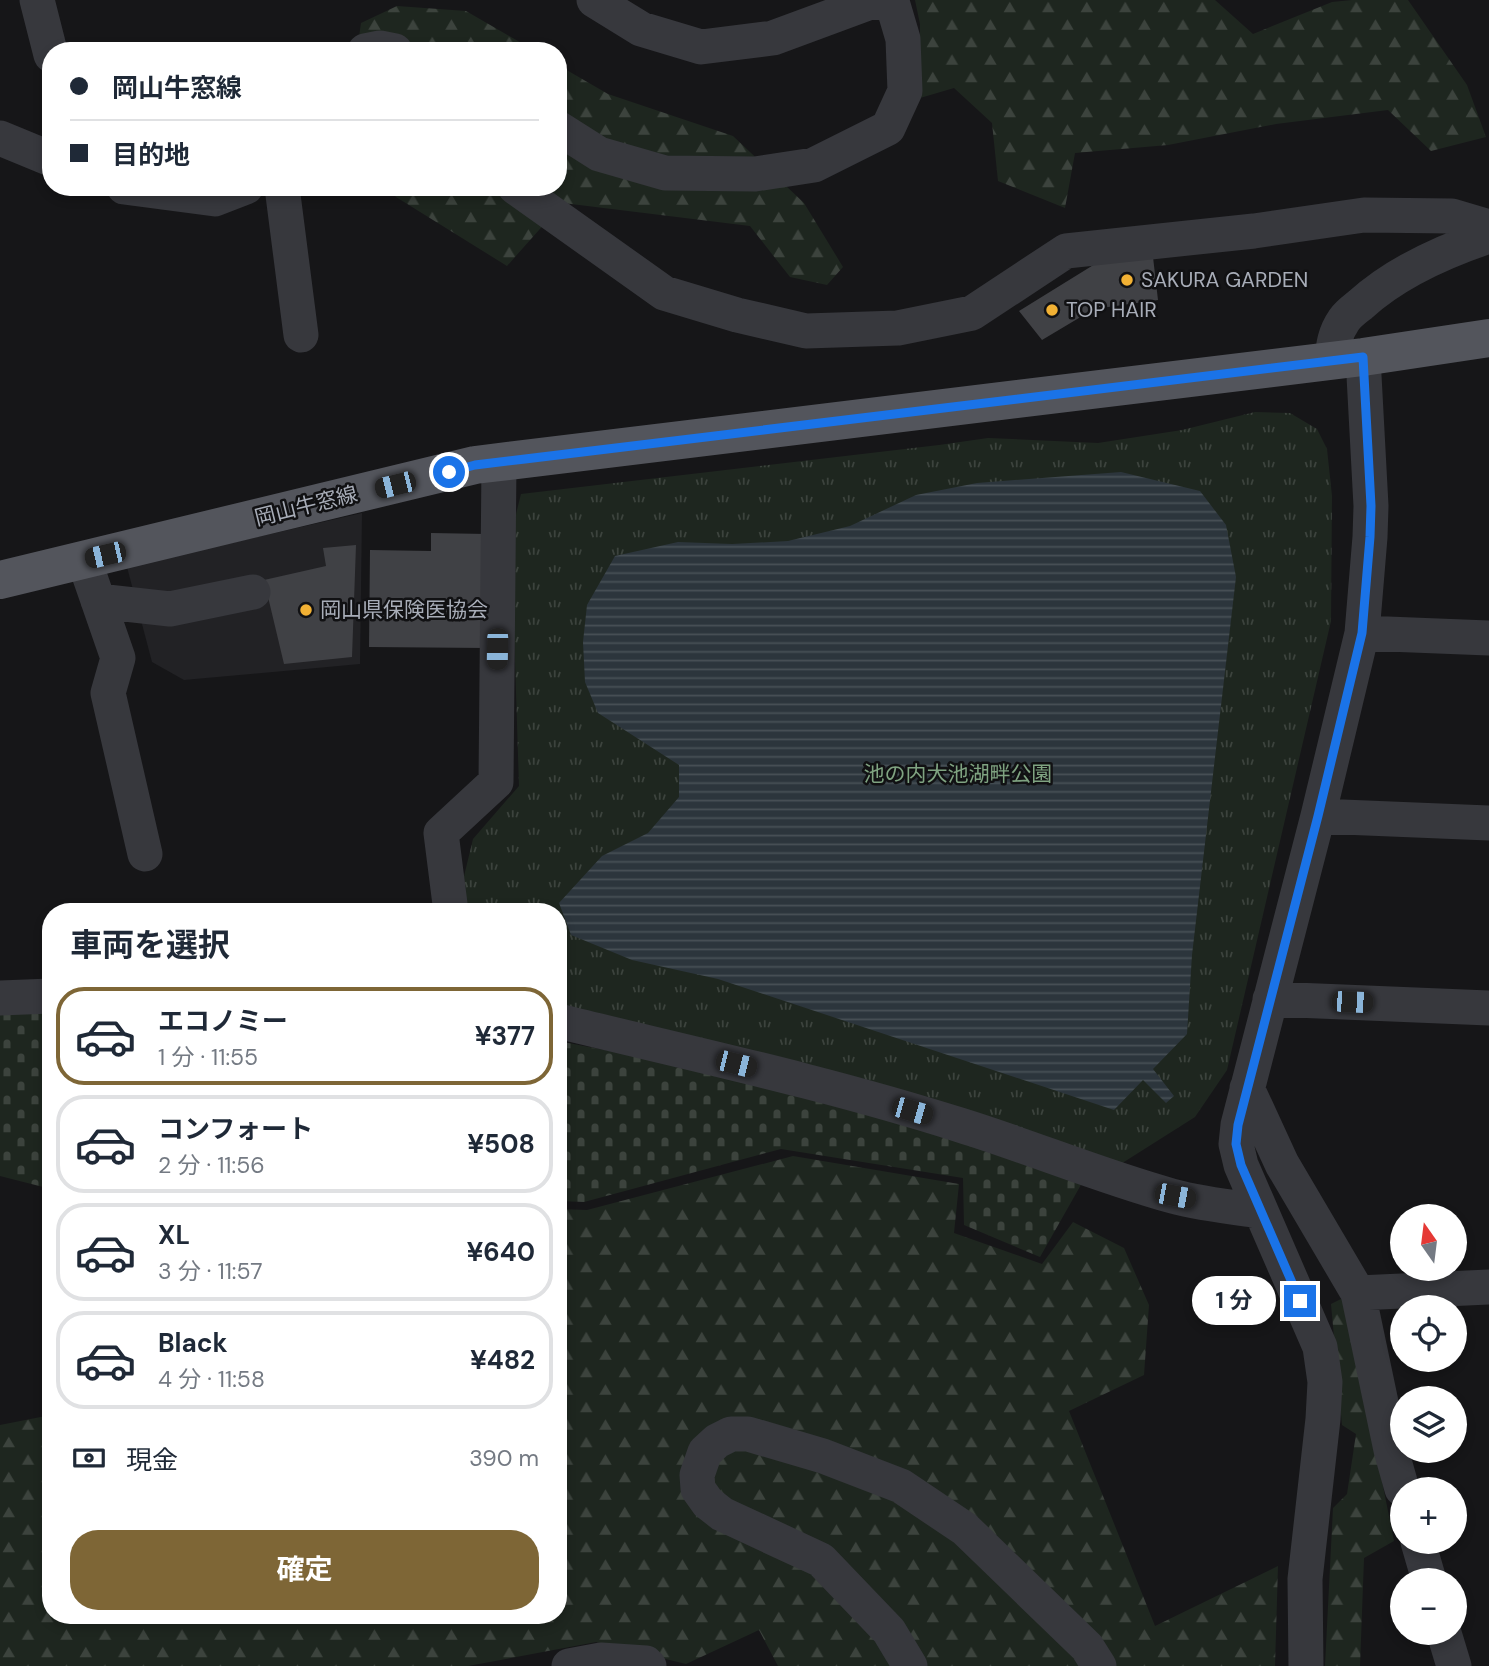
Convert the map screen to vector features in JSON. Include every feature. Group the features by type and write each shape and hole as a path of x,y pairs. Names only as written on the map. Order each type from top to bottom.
{"main road":[{"name":"岡山牛窓線","path":"0,580 462,468 1348,359 1489,338"}],"street":[{"path":"37,0 48,42"},
{"path":"567,134 599,154 665,173 755,174 814,165 888,128 905,91 902,38 893,3 873,1 774,38 701,47 641,29 594,0"},
{"path":"0,138 42,155"},
{"path":"192,196 215,199 223,196"},
{"path":"283,196 301,335"},
{"path":"528,196 664,293 737,315 806,331 898,328 972,313 1066,251 1254,231 1364,215 1452,216 1489,227"},
{"path":"1306,1666 1305,1579 1325,1382 1320,1347 1241,1165 1236,1144 1247,1088 1318,816 1362,633 1371,506 1348,359 1333,341 1345,318 1382,286 1436,257 1489,236"},
{"path":"450,903 441,833 496,782 499,462"},
{"path":"84,560 118,658 108,693 145,854"},
{"path":"98,601 170,609 253,592"},
{"path":"1362,633 1489,638"},
{"path":"1318,816 1489,822"},
{"path":"0,998 42,996"},
{"path":"1270,999 1489,1008"},
{"path":"567,1023 838,1089 961,1125 1175,1196 1227,1207 1261,1210"},
{"path":"1247,1088 1282,1164 1358,1293 1399,1477"},
{"path":"1358,1293 1489,1287"},
{"path":"910,1666 889,1631 821,1560 722,1514 708,1503 698,1489 697,1475 705,1452 716,1441 731,1434 748,1434 823,1456 901,1486 965,1529 1087,1647 1099,1666"},
{"path":"1448,1645 1454,1666"},
{"path":"569,1666 601,1660 646,1663 649,1666"}],"shaded area":[{"name":"池の内大池湖畔公園","path":"1121,472 1200,491 1226,525 1236,577 1192,955 1187,1034 1153,1069 1174,1096 1166,1103 1143,1080 1114,1110 718,979 632,960 571,935 567,924 567,903 559,903 602,856 648,833 679,797 679,765 598,713 585,682 583,642 587,605 615,556 678,542 732,544 788,541 850,526 916,495 977,483"},
{"path":"362,513 360,664 184,680 152,662 127,567"}],"green space":[{"path":"915,0 1215,0 1253,34 1332,2 1408,0 1467,85 1486,137 1431,151 1388,110 1276,124 1168,145 1075,153 1065,208 998,181 992,123 954,88 920,98 920,24"},
{"path":"397,6 466,11 519,42 358,42 361,23"},
{"path":"567,70 608,94 733,136 804,203 843,267 827,285 790,277 750,226 563,203 507,266 396,197 567,196"},
{"name":"池の内大池湖畔公園","path":"1255,412 1290,413 1317,429 1327,449 1332,496 1331,621 1227,1070 1195,1117 1116,1167 567,1010 567,903 459,903 473,839 519,786 511,534 521,494 988,438 1098,443 1182,430"},
{"path":"42,1011 42,1187 0,1176 0,1013"},
{"path":"567,1043 739,1076 942,1131 1082,1183 1040,1257 964,1225 963,1178 781,1149 584,1202 567,1201"},
{"path":"793,1156 959,1184 954,1233 1042,1264 1073,1222 1124,1248 1149,1305 1144,1375 1069,1411 1155,1626 1278,1566 1275,1666 778,1666 759,1630 686,1664 596,1642 468,1666 0,1666 0,1425 42,1417 42,1624 567,1624 567,1209 587,1210"},
{"path":"1345,1297 1390,1521 1390,1543 1364,1558 1360,1666 1325,1666 1333,1508 1347,1494 1356,1434 1342,1425 1331,1304"}],"building":[{"path":"1153,257 1158,300 1094,309 1042,340 1019,311 1095,264"},
{"path":"431,533 487,534 486,648 369,647 370,550 431,551"},
{"path":"356,545 352,657 284,664 264,580 326,566 323,548"}],"place":[{"name":"SAKURA GARDEN","path":"1127,280"},
{"name":"TOP HAIR","path":"1052,310"},
{"name":"岡山県保険医協会","path":"306,610"}],"route":[{"path":"449,472 475,465 1363,357 1371,506 1362,633 1238,1125 1236,1144 1241,1165 1300,1301"}]}
